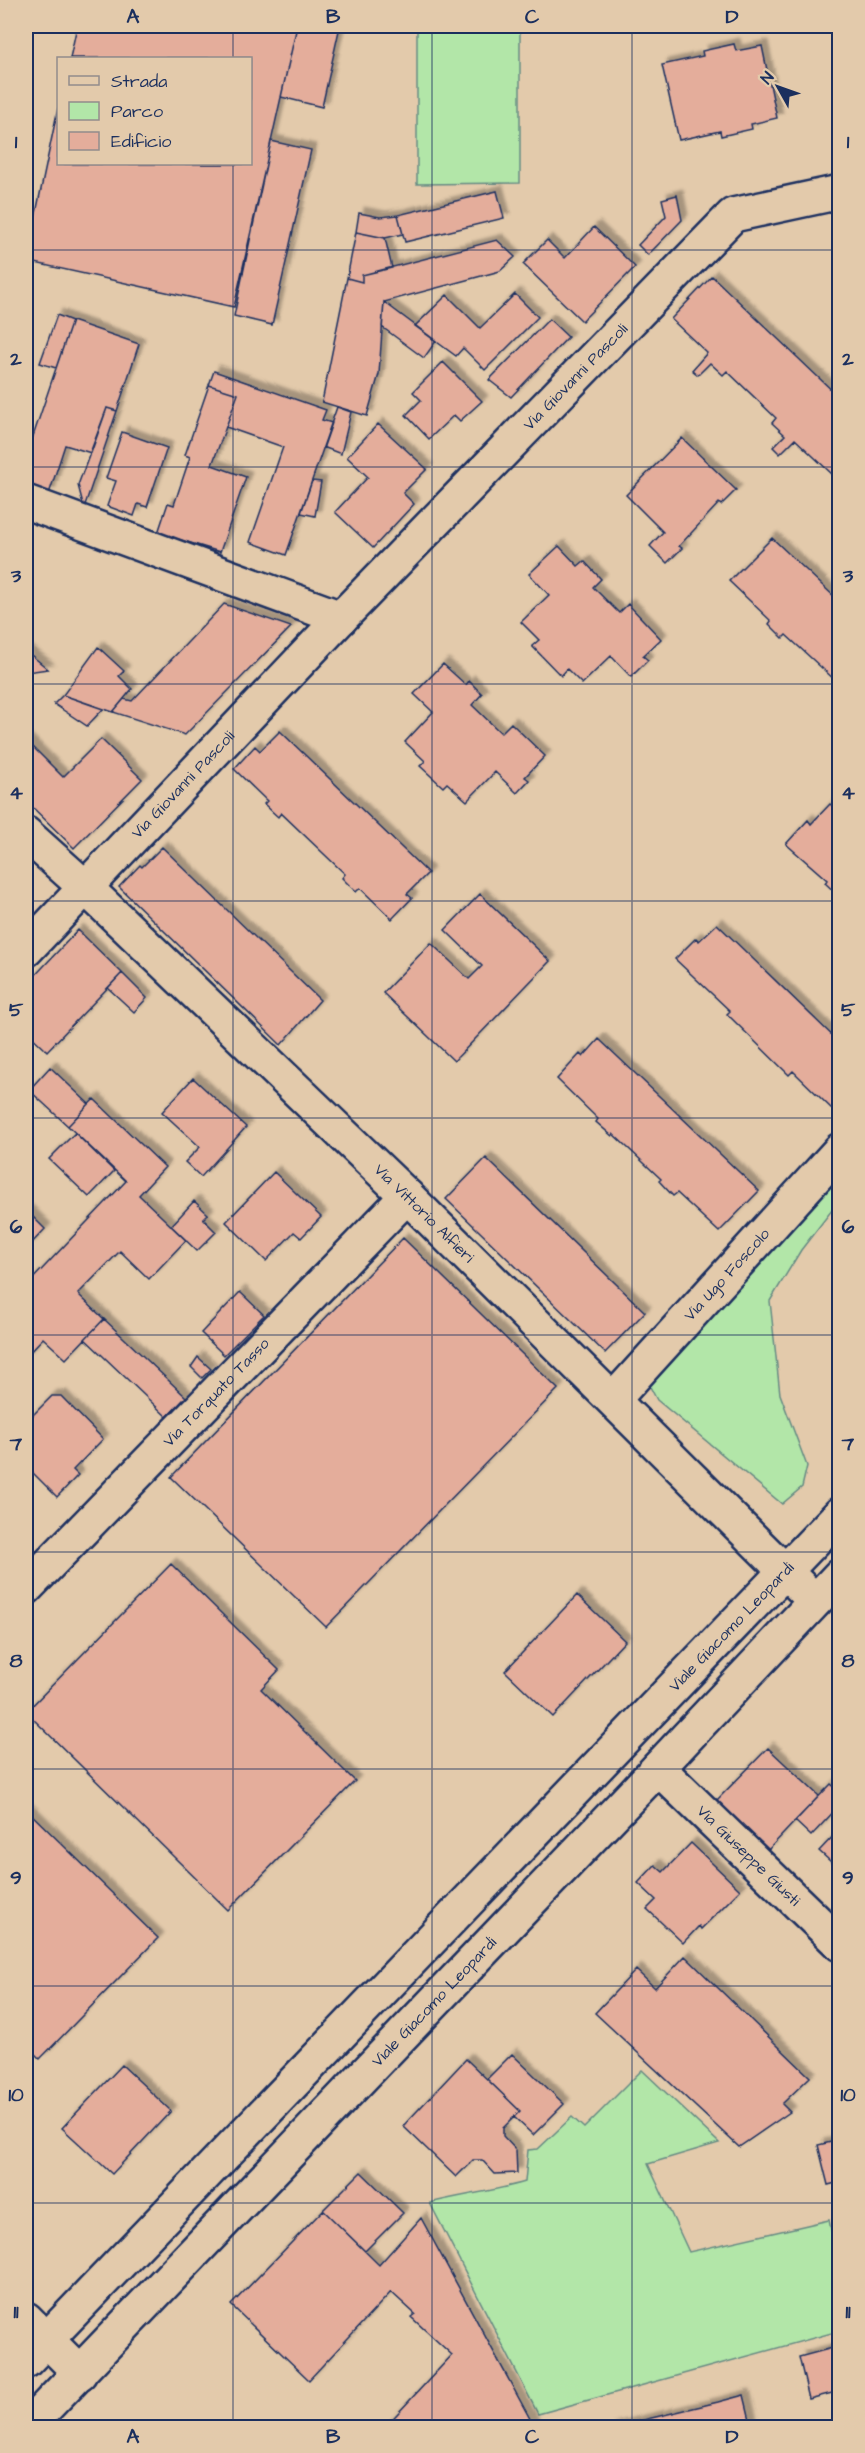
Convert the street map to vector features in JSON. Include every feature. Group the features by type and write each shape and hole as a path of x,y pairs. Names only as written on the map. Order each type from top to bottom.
{"street":[{"name":"Via Giovanni Pascoli","path":"26,950 341,618 733,215 840,192"},
{"path":"26,502 341,618"},
{"name":"Via Vittorio Alfieri","path":"26,834 86,888 406,1196 614,1399 815,1601"},
{"name":"Via Ugo Foscolo","path":"614,1399 840,1150"},
{"name":"Via Torquato Tasso","path":"26,1588 406,1196"},
{"name":"Viale Giacomo Leopardi","path":"32,2340 840,1514"},
{"name":"Viale Giacomo Leopardi","path":"26,2427 840,1575"},
{"name":"Via Giuseppe Giusti","path":"658,1768 840,1944"},
{"path":"32,2340 80,2373"}],"green space":[{"path":"417,26 520,26 520,183 417,184"},
{"path":"839,1167 839,1201 801,1250 770,1301 780,1394 807,1466 802,1487 782,1504 657,1400 647,1381"},
{"path":"642,2070 719,2143 648,2164 689,2252 829,2220 839,2267 839,2331 538,2414 430,2203 525,2182 528,2150 538,2149 572,2117 584,2128"}],"building":[{"path":"77,26 297,26 234,307 26,261 57,113 57,165 252,165 252,57 70,57"},
{"path":"297,26 340,26 322,107 281,97"},
{"path":"734,44 736,51 762,46 777,118 751,124 752,129 721,136 720,131 679,140 662,65 703,56 702,51"},
{"path":"271,141 311,150 272,325 234,316"},
{"path":"497,191 504,218 405,242 398,215"},
{"path":"677,195 682,220 648,255 638,245 666,216 662,199"},
{"path":"359,213 380,217 398,215 403,234 385,238 356,232"},
{"path":"594,227 635,267 582,321 523,264 547,240 565,258"},
{"path":"356,232 385,238 392,268 362,275 362,282 347,278"},
{"path":"497,240 515,257 500,271 384,302 379,374 367,416 322,402 347,278 362,282 362,275"},
{"path":"712,276 840,398 840,467 832,474 795,439 780,454 773,447 785,435 772,423 776,418 727,371 723,375 710,363 698,375 692,370 707,353 671,319"},
{"path":"515,294 538,317 485,370 463,348 456,356 415,326 447,295 480,328"},
{"path":"384,302 436,341 424,358 382,327"},
{"path":"57,315 72,321 56,368 40,363"},
{"path":"549,319 568,337 511,397 489,380"},
{"path":"72,321 139,344 117,411 107,408 91,453 65,445 49,494 26,486 26,457"},
{"path":"443,362 482,401 460,421 454,415 429,439 406,415 421,400 413,392"},
{"path":"214,371 326,410 322,420 332,423 286,555 250,542 283,447 226,427 238,394 209,385"},
{"path":"209,385 238,394 212,465 246,477 220,552 158,533 168,503 174,505 190,457 185,455"},
{"path":"337,407 351,412 341,454 323,447"},
{"path":"107,408 117,411 84,508 78,485"},
{"path":"378,424 427,469 403,493 414,504 373,548 335,512 368,477 347,457"},
{"path":"122,432 167,448 147,507 138,504 134,516 107,506 116,481 106,478"},
{"path":"682,438 736,490 721,505 719,503 679,546 682,548 667,563 650,546 663,532 626,495"},
{"path":"312,481 321,482 315,516 301,513"},
{"path":"772,538 840,602 840,691 833,685 836,681 786,635 783,638 769,624 771,621 729,581"},
{"path":"559,546 578,566 584,561 601,579 593,587 619,613 628,604 661,639 643,656 648,660 631,677 611,656 582,684 567,669 561,676 532,646 539,640 521,622 549,595 529,574"},
{"path":"224,604 291,627 185,735 113,712 124,699 132,701"},
{"path":"98,647 124,671 119,676 132,689 113,712 63,695"},
{"path":"26,651 48,669 27,672"},
{"path":"443,664 466,685 469,681 482,694 472,705 501,733 511,723 545,756 525,777 529,780 517,793 495,772 467,801 447,783 443,787 420,766 425,761 405,742 433,712 414,694"},
{"path":"63,695 103,709 87,726 54,704"},
{"path":"280,731 428,873 407,894 412,898 392,919 360,888 356,892 342,878 345,874 281,813 278,817 264,804 267,801 234,769 255,746 260,751"},
{"path":"101,739 142,779 74,848 26,801 26,740 63,777"},
{"path":"830,804 840,812 840,897 825,883 827,880 786,844 808,820 811,824"},
{"path":"162,847 320,1000 281,1045 119,887 140,865 142,867"},
{"path":"480,894 550,961 454,1061 383,993 431,943 469,979 482,966 445,930"},
{"path":"717,924 840,1043 840,1102 832,1109 793,1071 789,1075 727,1014 730,1011 675,959 696,938 699,941"},
{"path":"78,930 122,973 47,1051 26,1031 26,985"},
{"path":"122,973 147,998 134,1012 108,988"},
{"path":"599,1039 759,1191 719,1232 677,1193 673,1196 659,1181 661,1179 613,1134 612,1136 596,1122 598,1119 557,1079 580,1054 583,1057"},
{"path":"50,1067 89,1104 68,1126 29,1090"},
{"path":"193,1078 246,1127 201,1177 185,1162 200,1147 162,1112"},
{"path":"94,1099 165,1167 139,1195 186,1240 149,1279 120,1251 78,1294 104,1319 66,1359 43,1338 26,1356 26,1286 126,1181 68,1126"},
{"path":"75,1133 114,1171 89,1197 49,1159"},
{"path":"486,1158 645,1312 605,1353 446,1199"},
{"path":"274,1172 321,1217 301,1238 294,1232 266,1261 226,1222"},
{"path":"194,1201 208,1214 203,1219 216,1232 197,1251 171,1226"},
{"path":"26,1210 45,1229 28,1247 26,1245"},
{"path":"403,1238 558,1389 326,1627 171,1477"},
{"path":"240,1292 264,1315 224,1355 201,1333"},
{"path":"104,1319 186,1397 167,1417 85,1339"},
{"path":"198,1357 211,1369 202,1378 191,1367"},
{"path":"52,1396 61,1396 103,1439 73,1470 78,1475 57,1497 26,1466 26,1422"},
{"path":"171,1564 279,1670 261,1689 355,1781 228,1910 26,1712"},
{"path":"577,1595 625,1641 553,1717 505,1671"},
{"path":"768,1748 819,1796 768,1850 716,1801"},
{"path":"831,1784 840,1792 840,1805 811,1836 795,1821"},
{"path":"26,1809 158,1938 40,2059 26,2045"},
{"path":"840,1829 840,1870 819,1851"},
{"path":"691,1843 740,1890 701,1929 699,1926 683,1943 647,1909 656,1900 638,1883 655,1865 663,1872"},
{"path":"685,1956 810,2077 782,2104 790,2112 739,2147 595,2013 636,1970 655,1988"},
{"path":"512,2054 564,2104 533,2135 514,2117 520,2111 487,2079"},
{"path":"466,2059 520,2111 503,2128 503,2136 516,2150 517,2173 495,2174 482,2160 473,2160 456,2177 403,2126"},
{"path":"122,2065 171,2111 112,2174 62,2128"},
{"path":"840,2140 840,2182 828,2185 818,2145"},
{"path":"361,2172 403,2213 365,2251 323,2210"},
{"path":"323,2210 379,2265 421,2218 535,2428 384,2428 452,2355 411,2317 415,2314 391,2292 309,2380 231,2305"},
{"path":"840,2346 840,2391 809,2399 799,2357"},
{"path":"744,2395 752,2428 610,2428 718,2402"}]}
